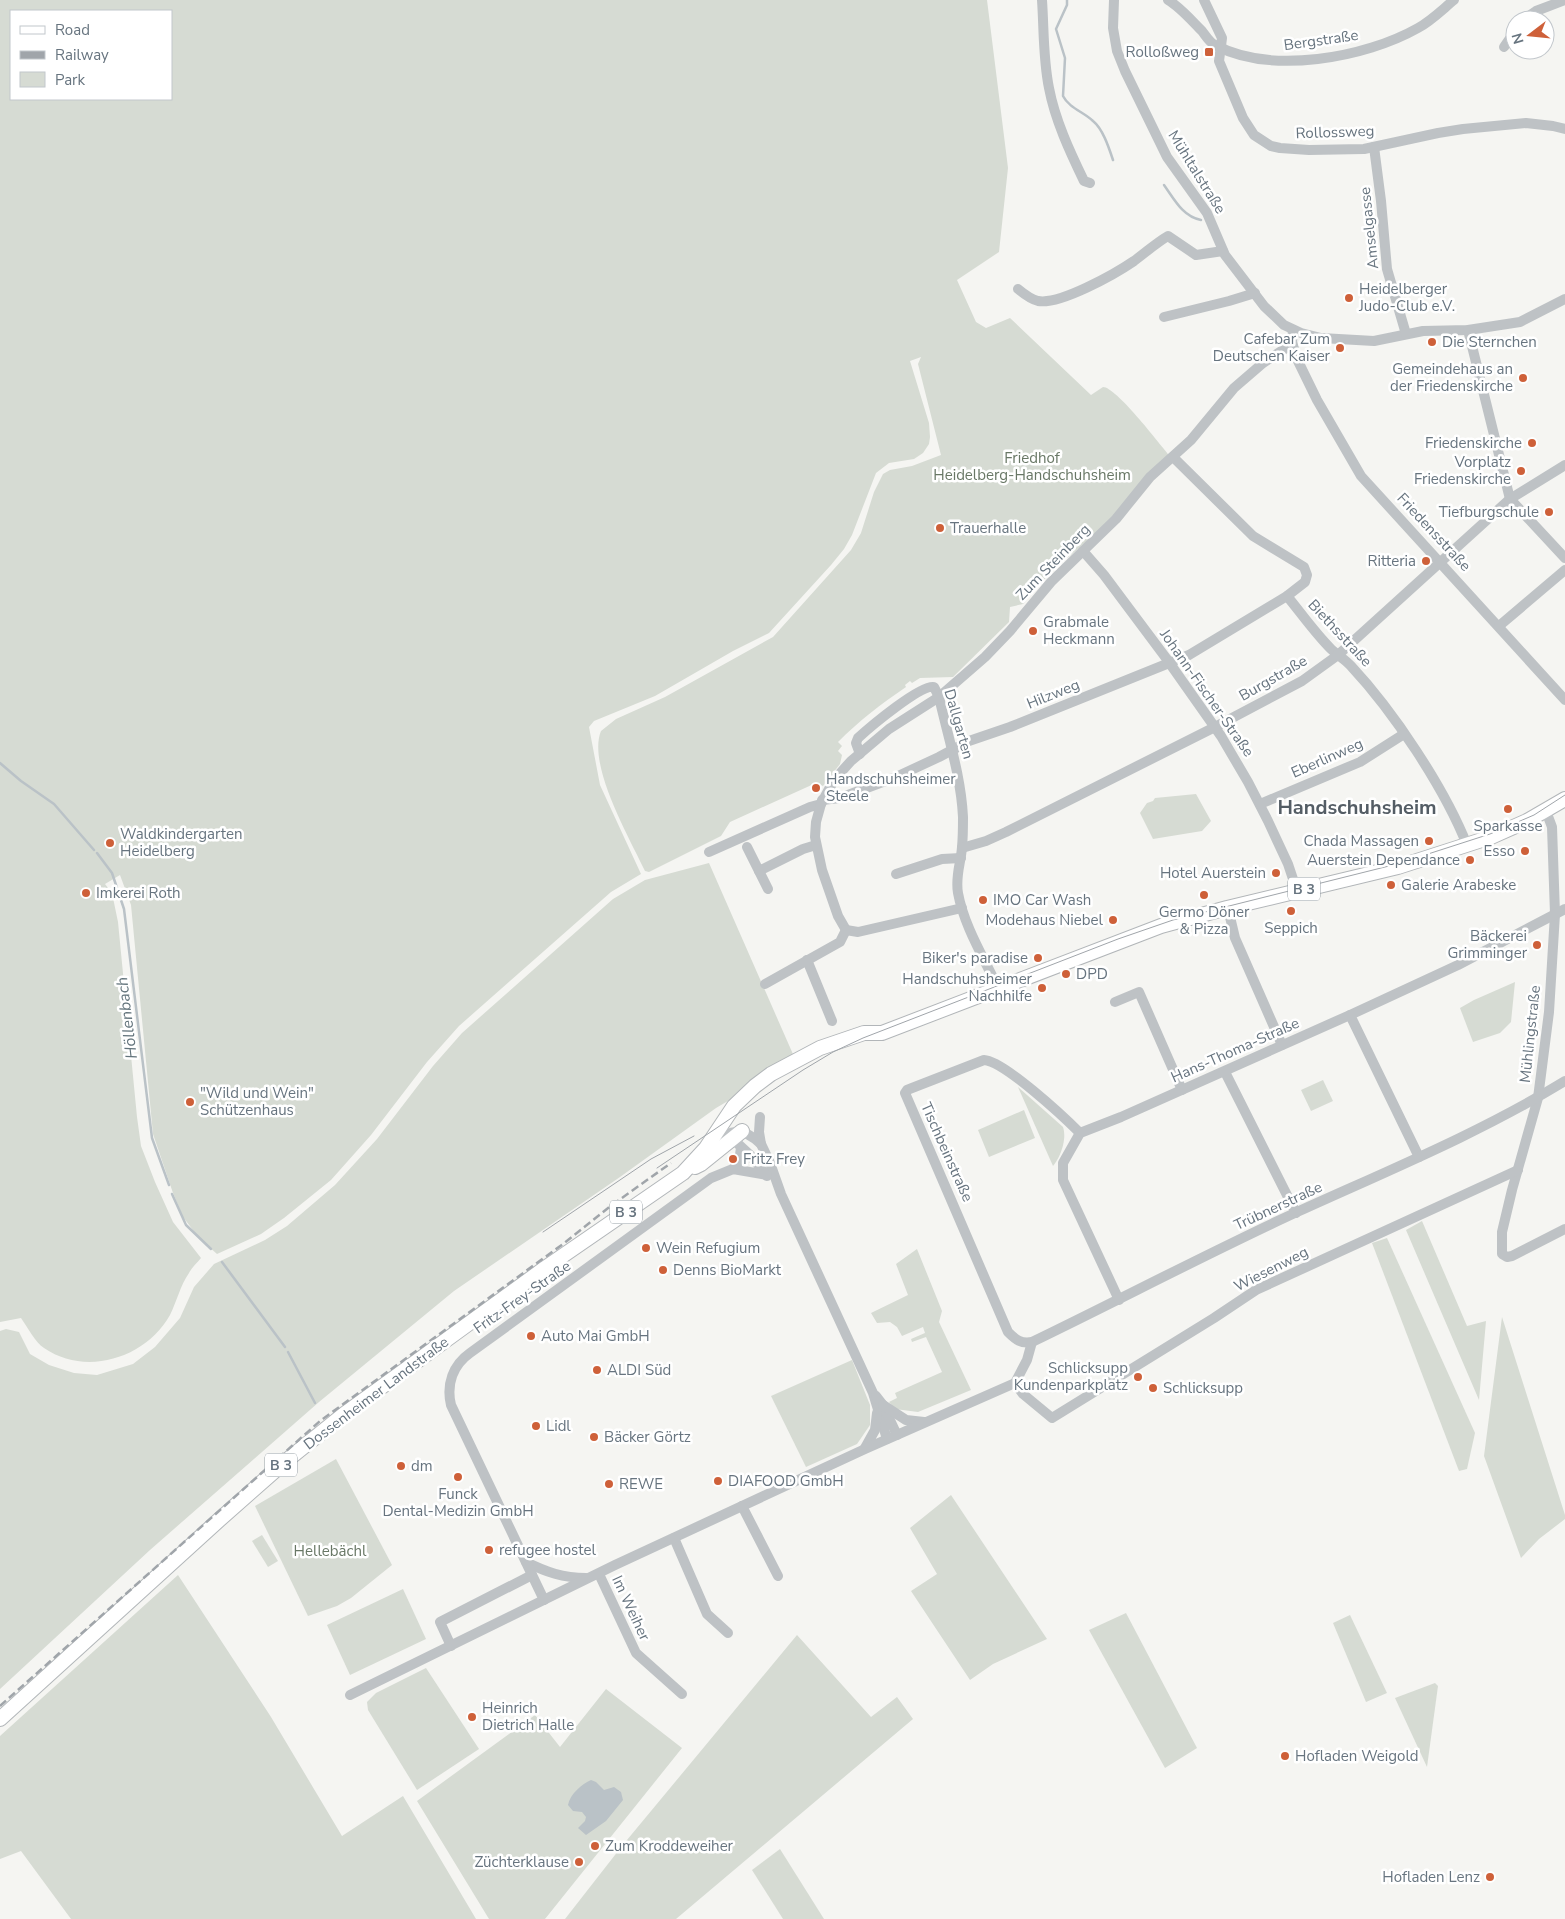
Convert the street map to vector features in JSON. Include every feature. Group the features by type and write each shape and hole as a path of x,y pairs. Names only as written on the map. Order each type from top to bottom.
{"main road":[{"name":"Dossenheimer Landstraße","path":"683,1172 710,1143 742,1097 764,1079 820,1048 864,1033 882,1033 1161,926 1398,866 1466,845 1516,827 1565,799"},
{"name":"Dossenheimer Landstraße","path":"0,1719 219,1520 286,1461 343,1415 545,1268 683,1172 701,1164 738,1137 736,1117 757,1092 764,1079"}],"street":[{"path":"1042,0 1046,69 1050,91 1059,122 1079,170 1084,181 1090,183"},
{"name":"Mühltalstraße","path":"1114,0 1114,36 1125,71 1167,158 1212,221 1223,251 1271,313 1293,330 1321,338 1374,341 1431,330 1468,330 1520,322 1565,299"},
{"name":"Bergstraße","path":"1168,0 1208,40 1245,57 1276,60 1331,56 1368,48 1398,38 1420,27 1454,0"},
{"name":"Rollossweg","path":"1204,0 1222,38 1219,61 1243,118 1254,135 1262,141 1280,148 1356,149 1438,133 1526,123 1553,126 1565,130"},
{"path":"1539,10 1565,0"},
{"name":"Amselgasse","path":"1374,147 1387,269 1406,334"},
{"path":"1018,289 1029,298 1038,301 1049,301 1067,296 1114,273 1168,236 1196,255 1223,251"},
{"path":"1164,317 1229,302 1255,293"},
{"path":"1292,342 1293,330"},
{"path":"1468,330 1510,499 1565,558"},
{"name":"Zum Steinberg","path":"846,930 838,916 816,845 816,822 821,802 834,780 851,761 889,729 939,697 961,680 994,649 1051,582 1116,519 1150,477 1191,440 1244,379 1263,363 1287,348 1292,342"},
{"name":"Friedensstraße","path":"1292,342 1297,359 1317,400 1361,476 1565,700"},
{"name":"Biethsstraße","path":"1173,457 1254,536 1304,566 1307,575 1305,582 1287,596 1331,649 1345,659 1361,677 1404,734 1438,788 1466,845"},
{"name":"Burgstraße","path":"896,874 962,853 1294,686 1338,655 1510,499 1565,465"},
{"name":"Johann-Fischer-Straße","path":"1083,551 1104,575 1169,663 1236,760 1260,804 1285,857 1297,891"},
{"path":"1499,626 1565,570"},
{"name":"Hilzweg","path":"821,802 848,796 896,777 968,741 1010,727 1169,663 1197,650 1287,596"},
{"name":"Dallgarten","path":"860,754 856,743 858,738 909,698 925,687 932,686 939,697 962,803 962,853"},
{"name":"Eberlinweg","path":"1260,804 1360,762 1404,734"},
{"path":"709,852 821,802"},
{"name":"Mühlingstraße","path":"1546,811 1552,828 1554,914 1549,1012 1538,1098 1502,1232 1501,1247 1504,1256 1512,1256 1565,1229"},
{"path":"759,871 802,849 816,845"},
{"path":"747,847 768,889"},
{"path":"962,853 957,879 962,908 998,988"},
{"path":"765,984 840,942 846,930 858,932 962,908"},
{"name":"Hans-Thoma-Straße","path":"1080,1132 1121,1117 1225,1072 1350,1015 1458,965 1565,909"},
{"path":"1230,917 1235,938 1282,1045"},
{"path":"807,960 832,1021"},
{"path":"1115,1002 1139,992 1182,1090"},
{"path":"1350,1015 1419,1157"},
{"name":"Tischbeinstraße","path":"1032,1342 1024,1343 1016,1340 1008,1332 905,1093 912,1088 984,1060 989,1060 1003,1068 1030,1089 1080,1132"},
{"path":"1225,1072 1296,1213"},
{"name":"Trübnerstraße","path":"1032,1342 1296,1213 1419,1157 1538,1098 1565,1081"},
{"path":"760,1117 759,1132 761,1144 781,1194 880,1407 892,1437"},
{"path":"1080,1132 1064,1163 1063,1180 1119,1300"},
{"path":"738,1137 752,1135 761,1144"},
{"path":"738,1137 739,1161 733,1169 766,1175"},
{"path":"738,1137 781,1194"},
{"name":"Dossenheimer Landstraße","path":"710,1143 738,1137"},
{"name":"Fritz-Frey-Straße","path":"544,1600 451,1404 448,1394 450,1381 456,1368 470,1353 711,1178 733,1169"},
{"name":"Wiesenweg","path":"1015,1383 1023,1394 1052,1418 1256,1290 1518,1170"},
{"path":"350,1695 742,1506 1015,1383 1027,1360 1032,1342"},
{"path":"880,1407 906,1420 925,1422"},
{"path":"865,1449 876,1430 880,1407"},
{"path":"742,1506 778,1576"},
{"path":"674,1538 708,1614 728,1633"},
{"path":"526,1562 546,1572 568,1578 594,1576"},
{"path":"451,1646 440,1622 532,1575"},
{"name":"Im Weiher","path":"594,1576 636,1654 682,1694"}],"green space":[{"name":"Friedhof Heidelberg-Handschuhsheim","path":"0,0 987,0 1008,168 999,252 957,280 976,322 986,328 1010,318 1091,395 1103,387 1109,389 1137,416 1169,455 1103,527 1048,575 1023,604 1010,607 1009,622 953,677 920,678 912,683 910,681 905,685 906,687 870,713 846,734 838,742 842,746 838,751 842,755 840,764 823,786 816,783 730,822 721,836 649,872 645,871 612,802 605,782 598,745 601,731 616,719 665,697 773,637 851,550 861,533 874,492 883,474 890,470 912,466 941,455 918,364 921,357 910,361 929,423 929,444 923,453 914,459 889,463 876,473 852,535 831,565 769,633 733,651 655,696 594,721 589,727 600,785 641,874 611,892 459,1026 427,1062 371,1135 331,1180 261,1234 217,1254 199,1238 183,1217 153,1134 131,905 120,875 105,884 112,893 118,922 141,1146 173,1222 201,1258 186,1278 170,1315 159,1330 131,1352 114,1358 96,1362 60,1357 44,1348 35,1339 21,1318 0,1322"},
{"path":"1196,794 1211,821 1202,831 1153,839 1140,813 1147,803 1155,798"},
{"path":"709,863 796,1061 716,1108 620,1177 454,1291 319,1402 150,1550 0,1689 0,1331 6,1329 19,1332 30,1354 49,1365 74,1373 97,1375 133,1364 155,1347 180,1318 194,1287 214,1264 265,1240 287,1226 335,1185 377,1139 433,1066 462,1033 613,899 645,880"},
{"path":"1515,982 1511,1022 1500,1033 1473,1042 1460,1008"},
{"path":"1323,1080 1333,1101 1311,1111 1301,1090"},
{"path":"1018,1087 1063,1127 1062,1147 1053,1166"},
{"path":"1024,1110 1035,1138 989,1157 978,1130"},
{"path":"1422,1221 1467,1326 1486,1321 1479,1400 1406,1230"},
{"path":"1387,1238 1475,1433 1467,1469 1459,1471 1372,1243"},
{"path":"917,1249 942,1311 939,1322 971,1390 918,1412 895,1409 889,1402 897,1398 895,1393 942,1372 926,1337 912,1342 911,1339 925,1333 923,1327 902,1336 897,1327 890,1322 877,1323 871,1313 908,1295 896,1264"},
{"path":"1502,1317 1565,1515 1565,1519 1539,1539 1521,1558 1484,1456"},
{"path":"852,1360 870,1405 870,1425 857,1444 806,1467 771,1396"},
{"name":"Hellebächl","path":"336,1459 392,1565 351,1598 337,1606 308,1616 255,1506"},
{"path":"951,1495 1047,1639 993,1664 970,1680 911,1591 937,1574 910,1528"},
{"path":"262,1535 278,1561 268,1567 252,1541"},
{"path":"178,1575 271,1717 342,1836 403,1796 476,1919 71,1919 21,1851 0,1859 0,1736"},
{"path":"403,1589 426,1639 350,1675 327,1625"},
{"path":"1126,1613 1197,1748 1165,1768 1089,1630"},
{"path":"1350,1615 1387,1693 1366,1702 1333,1623"},
{"path":"797,1635 871,1717 897,1697 913,1719 676,1919 565,1919 622,1846"},
{"path":"426,1668 479,1749 417,1790 368,1710 367,1702 376,1693"},
{"path":"1435,1683 1438,1686 1427,1767 1395,1698"},
{"path":"606,1689 682,1748 545,1919 489,1919 417,1801 535,1715 560,1747"},
{"path":"780,1849 824,1919 783,1919 752,1870"}],"shaded area":[{"path":"591,1780 604,1790 614,1787 621,1792 623,1800 606,1821 586,1835 578,1828 585,1821 586,1817 582,1812 573,1811 568,1805 571,1797 577,1790"}],"waterway":[{"path":"1067,0 1067,5 1056,29 1065,58 1063,96 1069,104 1097,124 1113,160"},
{"path":"1164,185 1184,211 1201,220"},
{"name":"Höllenbach","path":"0,763 21,781 54,804 94,850"},
{"name":"Höllenbach","path":"97,853 112,873 124,909 152,1138 169,1185"},
{"name":"Höllenbach","path":"172,1194 186,1225 211,1249"},
{"name":"Höllenbach","path":"222,1262 285,1347"},
{"name":"Höllenbach","path":"288,1352 315,1403"}],"tram line":[{"path":"657,1168 803,1070 833,1052 863,1038 1118,939 1173,920 1397,864 1490,834 1534,815 1565,795"},
{"path":"543,1232 651,1159 694,1136"}],"railway":[{"path":"0,1706 320,1421 671,1163"}],"place":[{"name":"Rolloßweg","path":"1209,52"},
{"name":"Heidelberger Judo-Club e.V.","path":"1349,298"},
{"name":"Die Sternchen","path":"1432,342"},
{"name":"Cafebar Zum Deutschen Kaiser","path":"1340,348"},
{"name":"Gemeindehaus an der Friedenskirche","path":"1523,378"},
{"name":"Friedenskirche","path":"1532,443"},
{"name":"Vorplatz Friedenskirche","path":"1521,471"},
{"name":"Tiefburgschule","path":"1549,512"},
{"name":"Trauerhalle","path":"940,528"},
{"name":"Ritteria","path":"1426,561"},
{"name":"Grabmale Heckmann","path":"1033,631"},
{"name":"Handschuhsheimer Steele","path":"816,788"},
{"name":"Sparkasse","path":"1508,809"},
{"name":"Chada Massagen","path":"1429,841"},
{"name":"Waldkindergarten Heidelberg","path":"110,843"},
{"name":"Esso","path":"1525,851"},
{"name":"Auerstein Dependance","path":"1470,860"},
{"name":"Hotel Auerstein","path":"1276,873"},
{"name":"Galerie Arabeske","path":"1391,885"},
{"name":"Imkerei Roth","path":"86,893"},
{"name":"Germo Döner & Pizza","path":"1204,895"},
{"name":"IMO Car Wash","path":"983,900"},
{"name":"Seppich","path":"1291,911"},
{"name":"Modehaus Niebel","path":"1113,920"},
{"name":"Bäckerei Grimminger","path":"1537,945"},
{"name":"Biker's paradise","path":"1038,958"},
{"name":"DPD","path":"1066,974"},
{"name":"Handschuhsheimer Nachhilfe","path":"1042,988"},
{"name":"\"Wild und Wein\" Schützenhaus","path":"190,1102"},
{"name":"Fritz Frey","path":"733,1159"},
{"name":"Wein Refugium","path":"646,1248"},
{"name":"Denns BioMarkt","path":"663,1270"},
{"name":"Auto Mai GmbH","path":"531,1336"},
{"name":"ALDI Süd","path":"597,1370"},
{"name":"Schlicksupp Kundenparkplatz","path":"1138,1377"},
{"name":"Schlicksupp","path":"1153,1388"},
{"name":"Lidl","path":"536,1426"},
{"name":"Bäcker Görtz","path":"594,1437"},
{"name":"dm","path":"401,1466"},
{"name":"Funck Dental-Medizin GmbH","path":"458,1477"},
{"name":"DIAFOOD GmbH","path":"718,1481"},
{"name":"REWE","path":"609,1484"},
{"name":"refugee hostel","path":"489,1550"},
{"name":"Heinrich Dietrich Halle","path":"472,1717"},
{"name":"Hofladen Weigold","path":"1285,1756"},
{"name":"Zum Kroddeweiher","path":"595,1846"},
{"name":"Züchterklause","path":"579,1862"},
{"name":"Hofladen Lenz","path":"1490,1877"}],"district":[{"name":"Handschuhsheim","path":"1357,807"}]}
